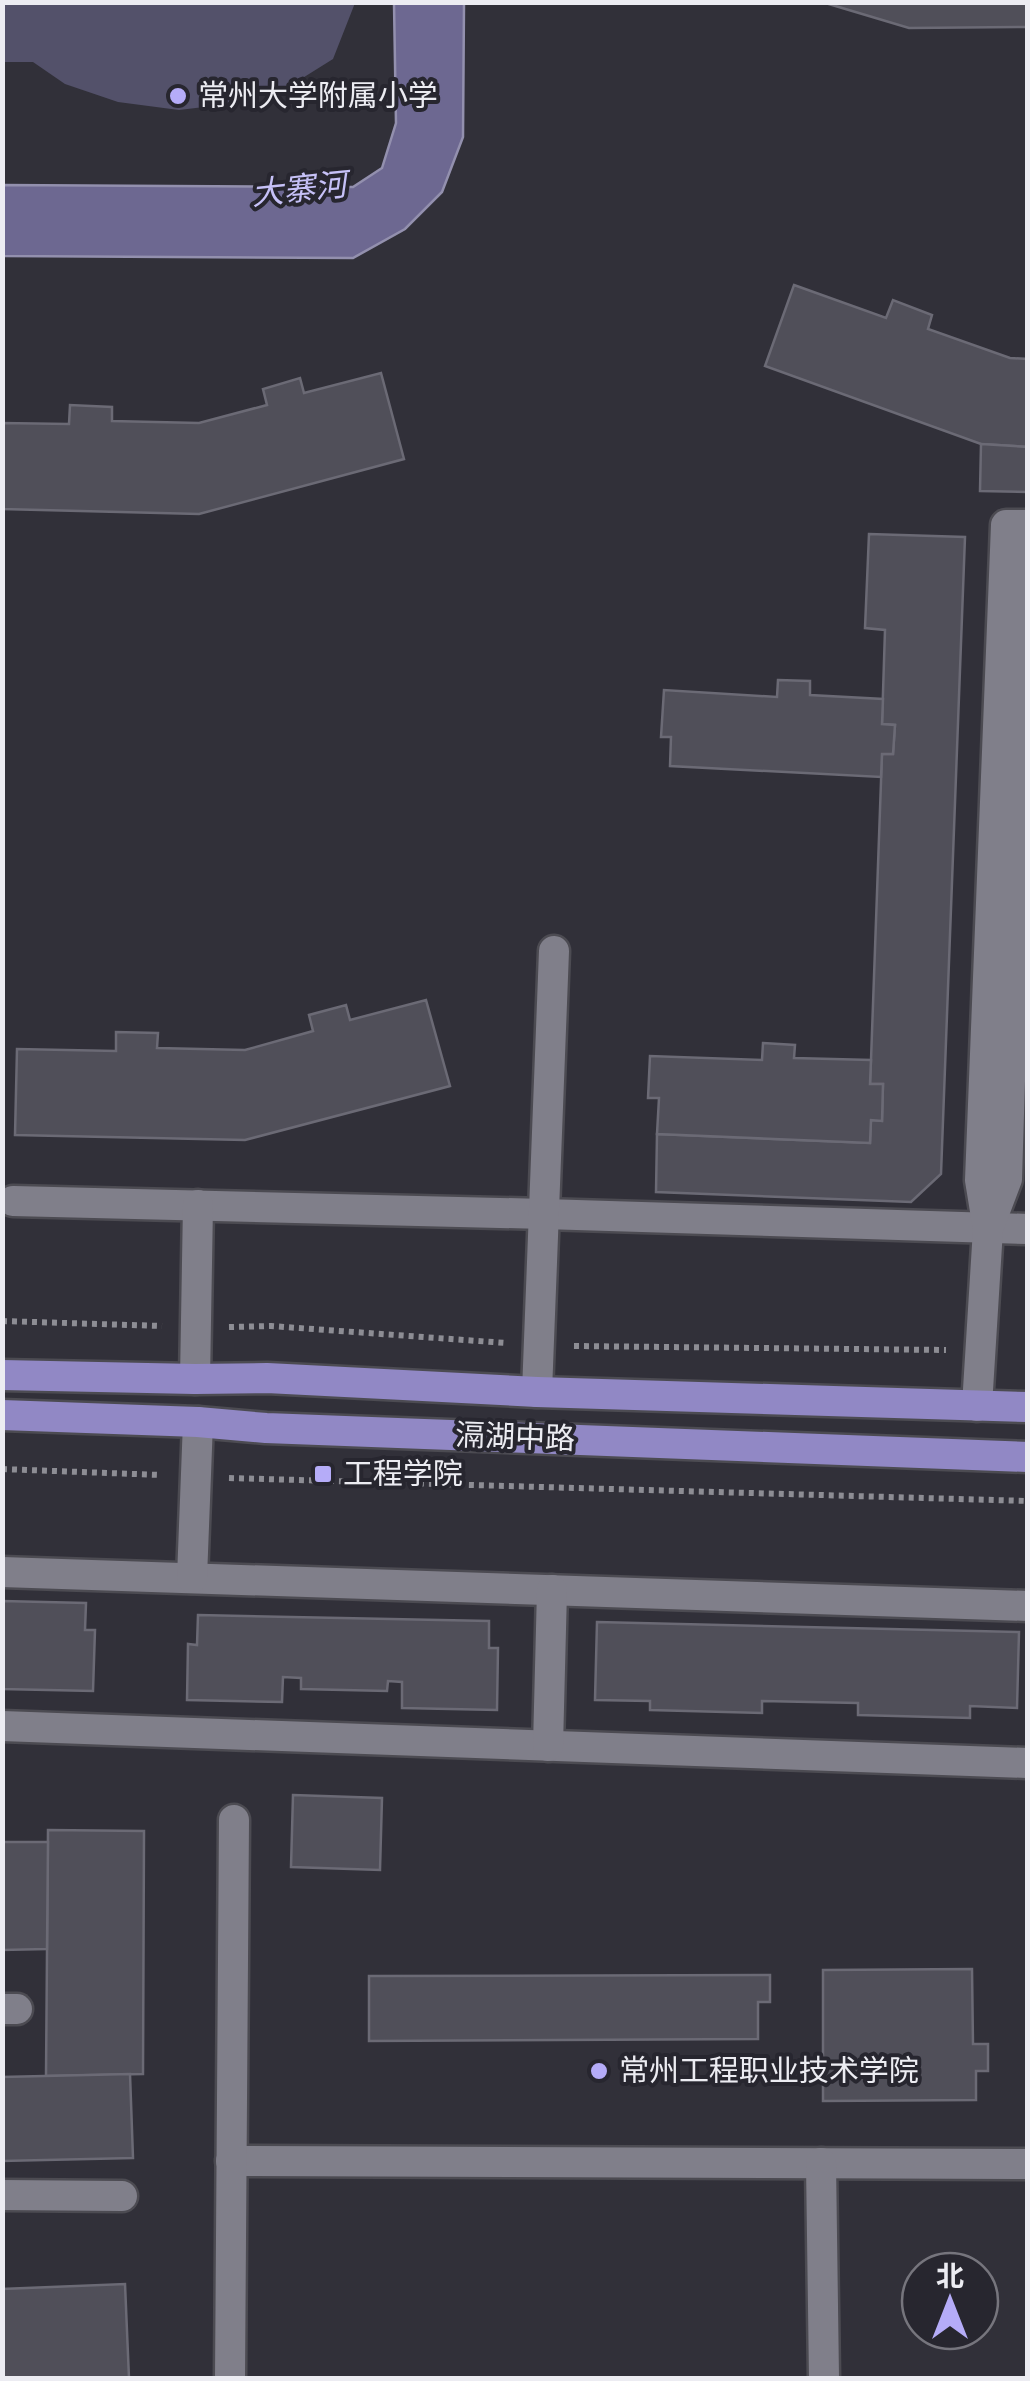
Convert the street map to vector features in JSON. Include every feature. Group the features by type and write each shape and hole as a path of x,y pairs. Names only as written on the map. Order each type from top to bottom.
{"main road":[{"name":"滆湖中路","path":"2,1375 267,1378 537,1392 1028,1407"},
{"name":"滆湖中路","path":"2,1415 1028,1456"}],"lane":[{"path":"977,1406 988,1229 980,1180 1005,863 1020,548"},
{"path":"537,1392 554,951"},
{"path":"13,1201 1028,1229"},
{"path":"194,1379 198,1205"},
{"path":"192,1578 198,1422"},
{"path":"2,1572 1028,1606"},
{"path":"548,1746 552,1590"},
{"path":"2,1726 1028,1763"},
{"path":"230,2378 234,1820"},
{"path":"230,2161 1028,2164"},
{"path":"822,2164 824,2378"},
{"path":"2,2195 122,2196"}],"path":[{"path":"2,1469 1028,1500"}],"shaded area":[{"path":"3,3 355,3 333,59 293,84 229,104 179,110 118,102 65,84 33,62 3,62"}],"water":[{"name":"大寨河","path":"394,3 464,3 463,137 442,192 405,229 353,258 3,256 3,185 353,187 382,168 396,123"}],"building":[{"path":"822,2 1028,2 1028,27 909,28"},
{"path":"794,285 886,318 893,300 932,315 928,329 1010,358 1028,359 1028,447 981,444 765,366"},
{"path":"381,373 404,459 199,514 2,509 2,423 69,424 70,405 112,407 112,421 199,423 267,405 263,389 300,378 304,393"},
{"path":"981,444 1028,447 1028,492 980,491"},
{"path":"869,534 965,537 941,1174 911,1202 656,1192 657,1134 870,1143 871,1120 882,1121 883,1084 870,1084 882,754 893,754 895,725 882,724 885,630 865,628"},
{"path":"778,680 810,681 810,695 883,699 882,724 895,725 893,754 882,754 881,777 670,766 671,737 661,737 664,690 777,697"},
{"path":"426,1000 450,1086 245,1140 15,1135 17,1049 116,1051 116,1032 158,1033 157,1048 245,1050 313,1031 309,1015 346,1005 350,1020"},
{"path":"763,1043 795,1045 794,1058 871,1060 870,1084 883,1084 882,1121 871,1120 870,1143 657,1134 659,1098 648,1098 650,1056 762,1060"},
{"path":"2,1601 86,1603 85,1630 95,1630 93,1691 2,1689"},
{"path":"198,1615 489,1621 489,1648 498,1648 497,1710 402,1708 402,1682 388,1681 387,1691 301,1689 301,1678 283,1677 282,1702 187,1700 188,1644 197,1645"},
{"path":"597,1622 1019,1632 1017,1708 970,1706 970,1718 858,1715 858,1703 762,1701 762,1713 650,1710 650,1701 595,1700"},
{"path":"293,1795 382,1798 380,1870 291,1867"},
{"path":"48,1830 144,1831 143,2074 46,2076"},
{"path":"2,1842 48,1842 47,1949 2,1950"},
{"path":"972,1969 973,2044 988,2044 988,2071 976,2071 976,2100 823,2101 823,1970"},
{"path":"770,1975 770,2002 758,2002 758,2039 369,2041 369,1976"},
{"path":"130,2074 133,2158 2,2161 2,2077"},
{"path":"125,2284 129,2378 2,2378 2,2289"}],"place":[{"name":"常州大学附属小学","path":"178,96"},
{"name":"工程学院","path":"323,1474"},
{"name":"常州工程职业技术学院","path":"599,2071"}]}
